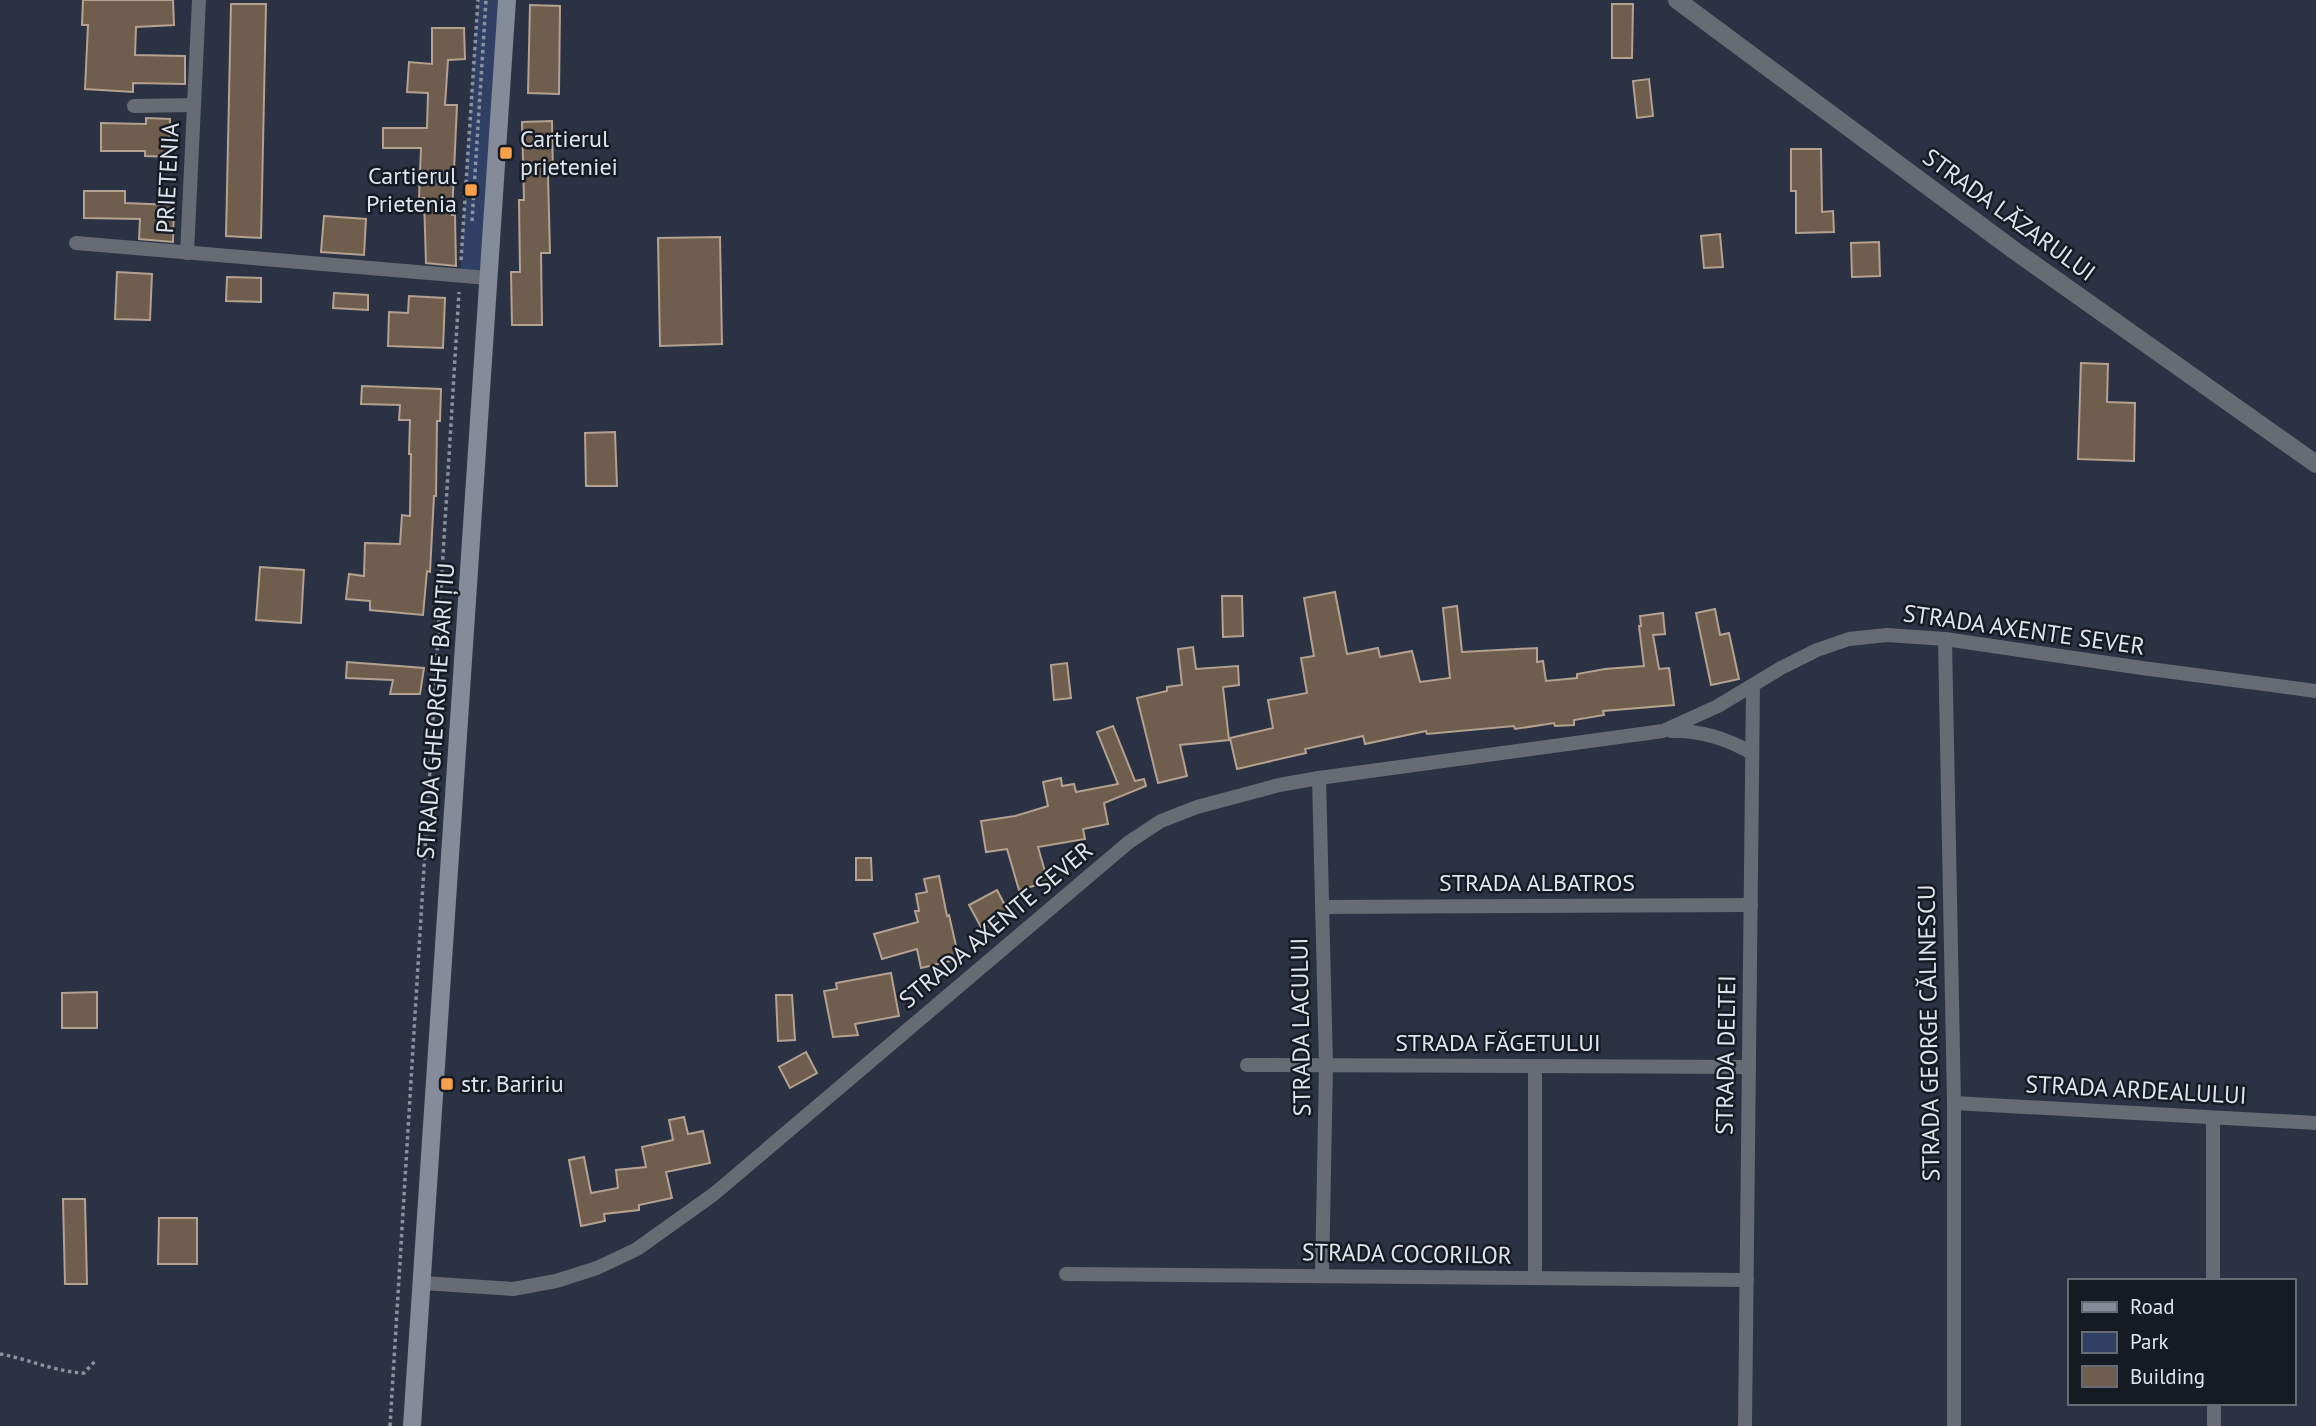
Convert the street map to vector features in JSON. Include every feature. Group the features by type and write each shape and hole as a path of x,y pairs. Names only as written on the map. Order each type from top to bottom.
{"main road":[{"name":"STRADA GHEORGHE BARIȚIU","path":"412,1426 507,0"}],"street":[{"name":"PRIETENIA","path":"187,253 199,0"},
{"name":"STRADA LĂZARULUI","path":"1677,0 2015,251 2316,464"},
{"name":"PRIETENIA","path":"134,106 194,105"},
{"path":"76,243 488,278"},
{"name":"STRADA AXENTE SEVER","path":"1663,731 1718,706 1817,650 1849,639 1887,635 1945,639 2316,691"},
{"name":"STRADA GEORGE CĂLINESCU","path":"1945,639 1954,1103 1954,1426"},
{"name":"STRADA DELTEI","path":"1745,1426 1753,685"},
{"name":"STRADA AXENTE SEVER","path":"423,1283 513,1289 556,1281 597,1268 637,1249 714,1194 1129,842 1161,821 1197,807 1279,785 1663,731 1686,730 1709,734 1752,753"},
{"name":"STRADA LACULUI","path":"1319,778 1326,1065 1322,1276"},
{"name":"STRADA ALBATROS","path":"1323,907 1751,905"},
{"name":"STRADA FĂGETULUI","path":"1247,1065 1749,1067"},
{"path":"1535,1066 1535,1278"},
{"name":"STRADA ARDEALULUI","path":"1954,1103 2316,1123"},
{"path":"2213,1118 2213,1279"},
{"name":"STRADA COCORILOR","path":"1066,1274 1747,1280"},
{"path":"2214,1405 2214,1426"}],"path":[{"path":"390,1426 478,0"},
{"path":"472,227 486,0"},
{"path":"0,1354 85,1373 96,1360"}],"green space":[{"path":"478,0 507,0 488,278 460,276"}],"building":[{"path":"83,0 173,0 174,25 136,27 135,55 185,56 185,84 133,83 133,92 85,89 88,25 82,25"},
{"path":"231,4 266,4 261,238 226,236"},
{"path":"1612,4 1633,4 1632,58 1612,58"},
{"path":"530,5 560,6 559,94 528,93"},
{"path":"432,28 464,28 465,59 448,60 445,105 457,105 452,215 455,215 456,266 426,263 424,198 419,198 421,148 383,148 383,128 427,128 428,93 407,92 409,62 432,64"},
{"path":"1649,79 1653,116 1637,118 1633,81"},
{"path":"146,118 170,119 169,157 145,156 145,151 101,151 101,123 146,124"},
{"path":"552,121 553,175 548,175 550,253 541,253 542,325 512,325 511,272 520,272 519,200 524,200 522,122"},
{"path":"1791,149 1821,149 1822,212 1833,211 1834,232 1796,233 1796,191 1791,191"},
{"path":"84,191 125,191 125,203 174,205 173,242 139,239 140,219 84,218"},
{"path":"324,216 366,219 364,255 321,252"},
{"path":"1720,234 1723,267 1704,268 1701,236"},
{"path":"720,237 722,344 660,346 658,238"},
{"path":"1879,242 1880,276 1852,277 1851,243"},
{"path":"117,272 152,274 150,320 115,319"},
{"path":"227,277 261,278 261,302 226,301"},
{"path":"334,293 368,295 368,310 333,308"},
{"path":"409,296 445,298 443,348 388,346 389,312 408,313"},
{"path":"2081,363 2108,364 2107,402 2135,403 2134,461 2078,459"},
{"path":"362,386 441,389 430,572 427,571 423,615 370,610 370,601 346,599 349,574 364,576 365,543 400,544 402,515 410,516 410,420 399,420 400,405 361,404"},
{"path":"615,432 617,486 586,486 585,433"},
{"path":"260,567 304,570 301,623 256,620"},
{"path":"1335,592 1347,654 1378,648 1380,657 1412,651 1420,682 1450,678 1443,608 1457,606 1462,652 1537,648 1537,662 1543,661 1546,681 1577,678 1577,674 1605,669 1644,666 1640,616 1663,613 1665,634 1653,635 1659,669 1669,668 1674,705 1603,711 1604,715 1574,720 1574,725 1555,726 1554,723 1515,729 1514,726 1427,734 1426,731 1365,744 1363,736 1305,749 1306,753 1237,769 1230,738 1273,728 1268,700 1307,693 1301,658 1314,656 1304,598"},
{"path":"1222,596 1242,596 1243,636 1223,637"},
{"path":"1715,609 1720,635 1729,633 1739,679 1711,685 1696,613"},
{"path":"1193,647 1196,669 1238,666 1239,685 1223,687 1229,740 1180,745 1187,776 1158,783 1137,698 1167,691 1167,687 1182,685 1178,649"},
{"path":"347,662 424,668 420,694 390,694 393,680 346,678"},
{"path":"1067,663 1071,698 1054,700 1051,665"},
{"path":"1113,726 1135,781 1144,779 1146,786 1104,803 1108,824 1083,829 1085,839 1038,847 1048,882 1019,890 1007,849 986,852 981,821 1015,816 1048,806 1043,782 1061,778 1062,786 1074,784 1076,792 1118,784 1097,732"},
{"path":"856,858 871,858 872,880 856,880"},
{"path":"939,876 959,959 921,968 917,949 882,959 874,934 918,922 915,911 919,911 916,894 927,892 924,879"},
{"path":"997,890 1010,915 982,929 969,905"},
{"path":"891,973 899,1016 855,1024 858,1035 833,1037 824,991 837,989 836,983"},
{"path":"97,992 97,1028 62,1028 62,993"},
{"path":"776,995 792,995 795,1040 778,1041"},
{"path":"806,1052 817,1073 790,1088 779,1067"},
{"path":"684,1117 688,1134 703,1131 710,1163 666,1172 672,1198 639,1205 639,1210 604,1214 605,1221 581,1226 569,1160 584,1157 591,1193 618,1188 616,1170 646,1167 642,1147 673,1140 669,1120"},
{"path":"63,1199 85,1199 87,1284 65,1284"},
{"path":"159,1218 197,1218 197,1264 158,1264"}],"place":[{"name":"Cartierul prieteniei","path":"506,153"},
{"name":"Cartierul Prietenia","path":"471,190"},
{"name":"str. Baririu","path":"447,1084"}]}
